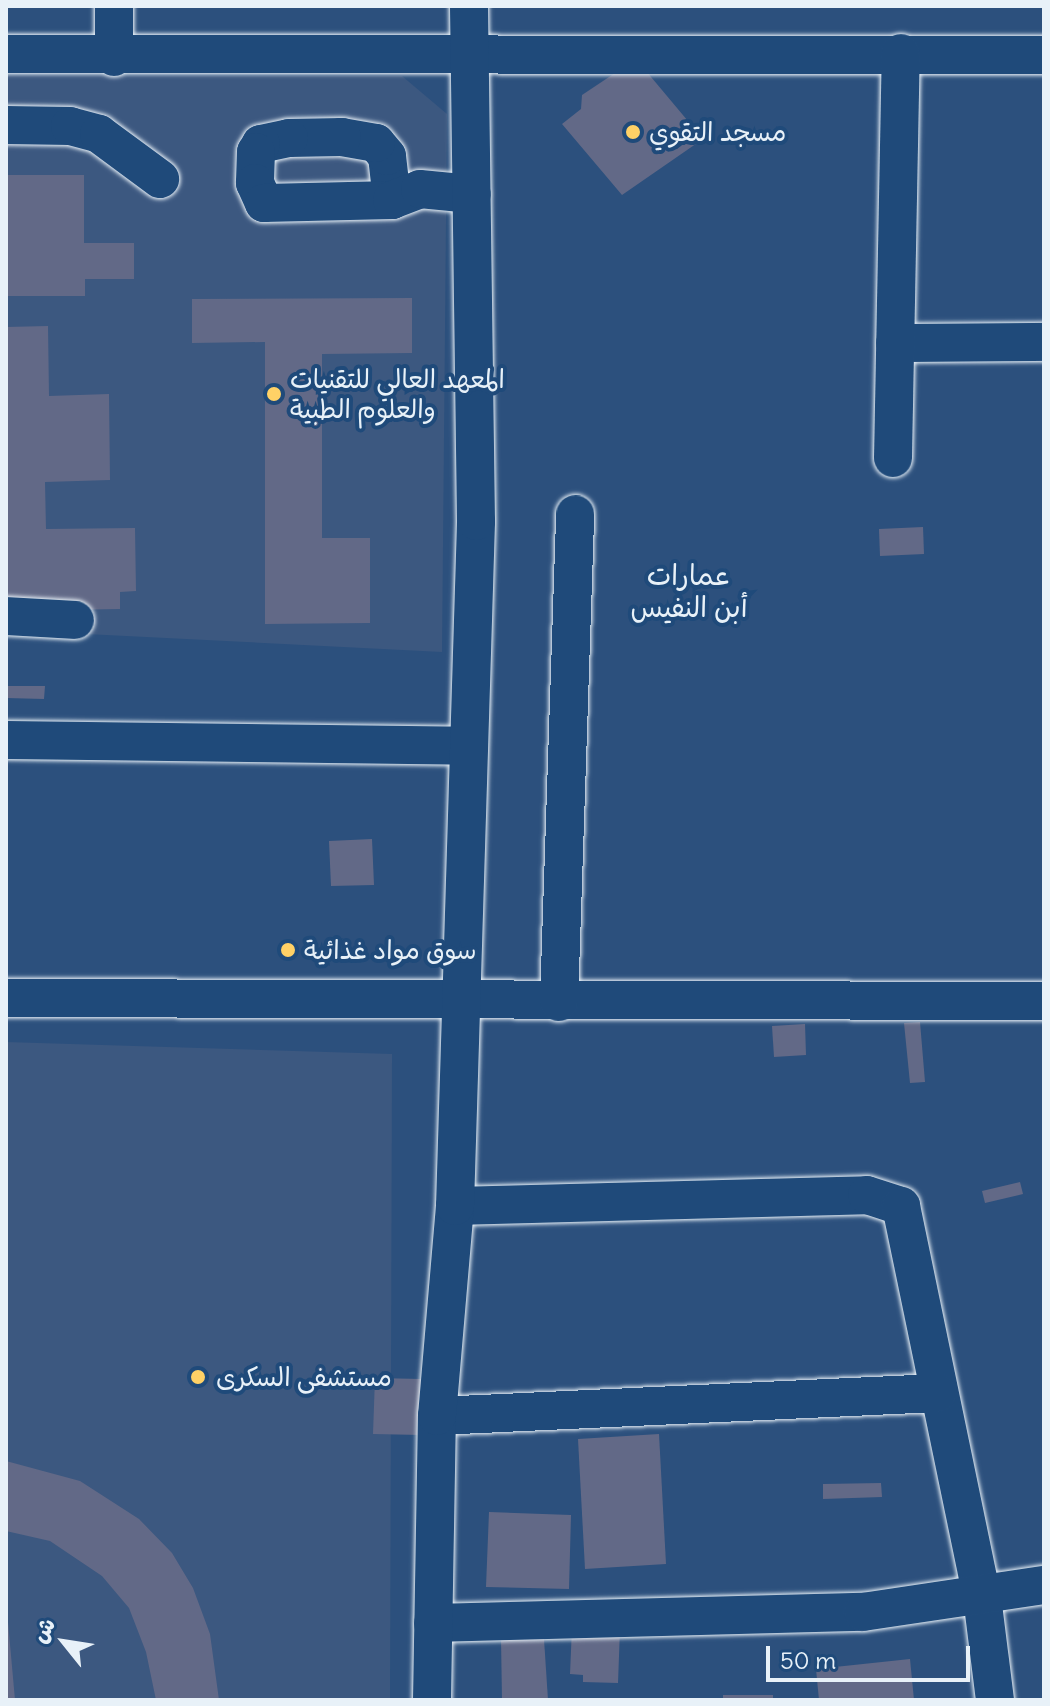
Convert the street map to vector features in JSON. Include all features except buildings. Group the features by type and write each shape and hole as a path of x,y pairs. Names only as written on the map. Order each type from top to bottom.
{"street":[{"path":"114,6 114,57"},
{"path":"432,1700 437,1416 455,1206 476,521 469,6"},
{"path":"6,54 114,57 470,52 1044,55"},
{"path":"893,458 901,53"},
{"path":"6,125 70,126 99,134 160,179"},
{"path":"392,200 420,189 472,194"},
{"path":"895,343 1044,342"},
{"path":"559,1002 575,514"},
{"path":"6,616 75,620"},
{"path":"6,740 469,746"},
{"path":"6,998 463,1003 1044,1001"},
{"path":"455,1206 889,1198 907,1212 937,1393 982,1597 995,1700"},
{"path":"437,1416 937,1393"},
{"path":"433,1623 863,1612 982,1597 1044,1585"}],"shaded area":[{"path":"6,75 402,76 447,114 442,652 6,630"},
{"name":"مستشفى السكرى","path":"6,1042 392,1054 390,1700 6,1700"}],"place":[{"name":"مسجد التقوي","path":"633,132"},
{"name":"المعهد العالي للتقنيات والعلوم الطبية","path":"274,394"},
{"name":"سوق مواد غذائية","path":"288,950"},
{"name":"مستشفى السكرى","path":"198,1377"}],"district":[{"name":"عمارات أبن النفيس","path":"689,591"}]}
